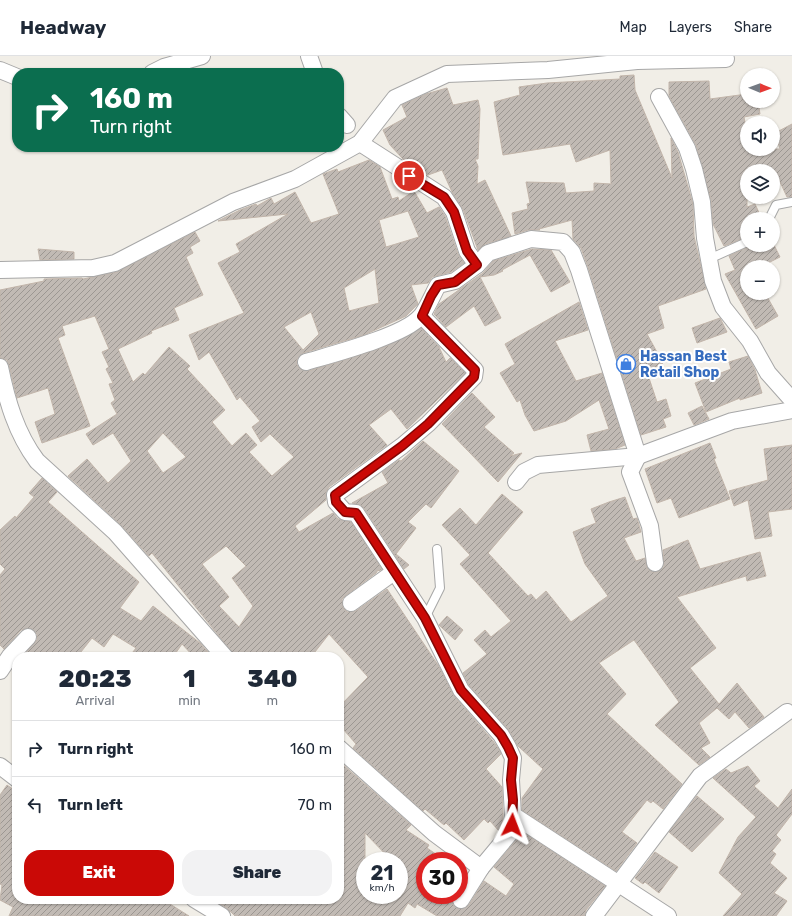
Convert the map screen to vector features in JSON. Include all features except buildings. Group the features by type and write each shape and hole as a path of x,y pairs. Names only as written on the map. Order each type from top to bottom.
{"street":[{"path":"162,68 202,56"},
{"path":"309,56 313,68"},
{"path":"344,152 360,143 395,98 447,74 548,70 637,61 726,59"},
{"path":"0,70 12,75"},
{"path":"659,97 687,148 694,169 702,202 713,281 723,307 750,340 768,373 792,400"},
{"path":"360,143 444,197 454,212 467,251 477,265"},
{"path":"0,270 93,268 115,263 233,202 295,179 344,152"},
{"path":"306,362 349,349 412,325 422,316 438,285 455,282 477,265 488,253 531,239 564,242 572,252 579,270 638,456 630,472 650,526 655,563"},
{"path":"422,316 475,370 474,377 428,424 402,446 335,495 336,502 345,512 356,513 425,618 461,690 501,735 513,758 511,780 513,815 510,832 481,868 468,889"},
{"path":"0,367 8,401 19,431 27,448 36,461 115,532 217,652"},
{"path":"516,482 524,472 538,465 638,456 732,421 792,410"},
{"path":"351,603 394,572"},
{"path":"14,652 28,637"},
{"path":"0,671 12,654"},
{"path":"594,916 620,884 666,819 700,776 787,712"},
{"path":"344,752 434,833 481,868"},
{"path":"0,766 12,775"},
{"path":"513,815 563,846 668,916"},
{"path":"202,904 222,916"}],"lane":[{"path":"772,212 776,205 792,202"},
{"path":"709,259 740,245"},
{"path":"425,618 440,588 437,549"}],"place":[{"name":"Hassan Best Retail Shop","path":"626,364"}],"route":[{"path":"409,176 444,197 454,212 467,251 477,265 455,282 438,285 422,316 475,370 474,377 428,424 402,446 335,495 336,502 345,512 356,513 425,618 461,690 501,735 508,747 513,758 511,780 513,800 512,825"}]}
